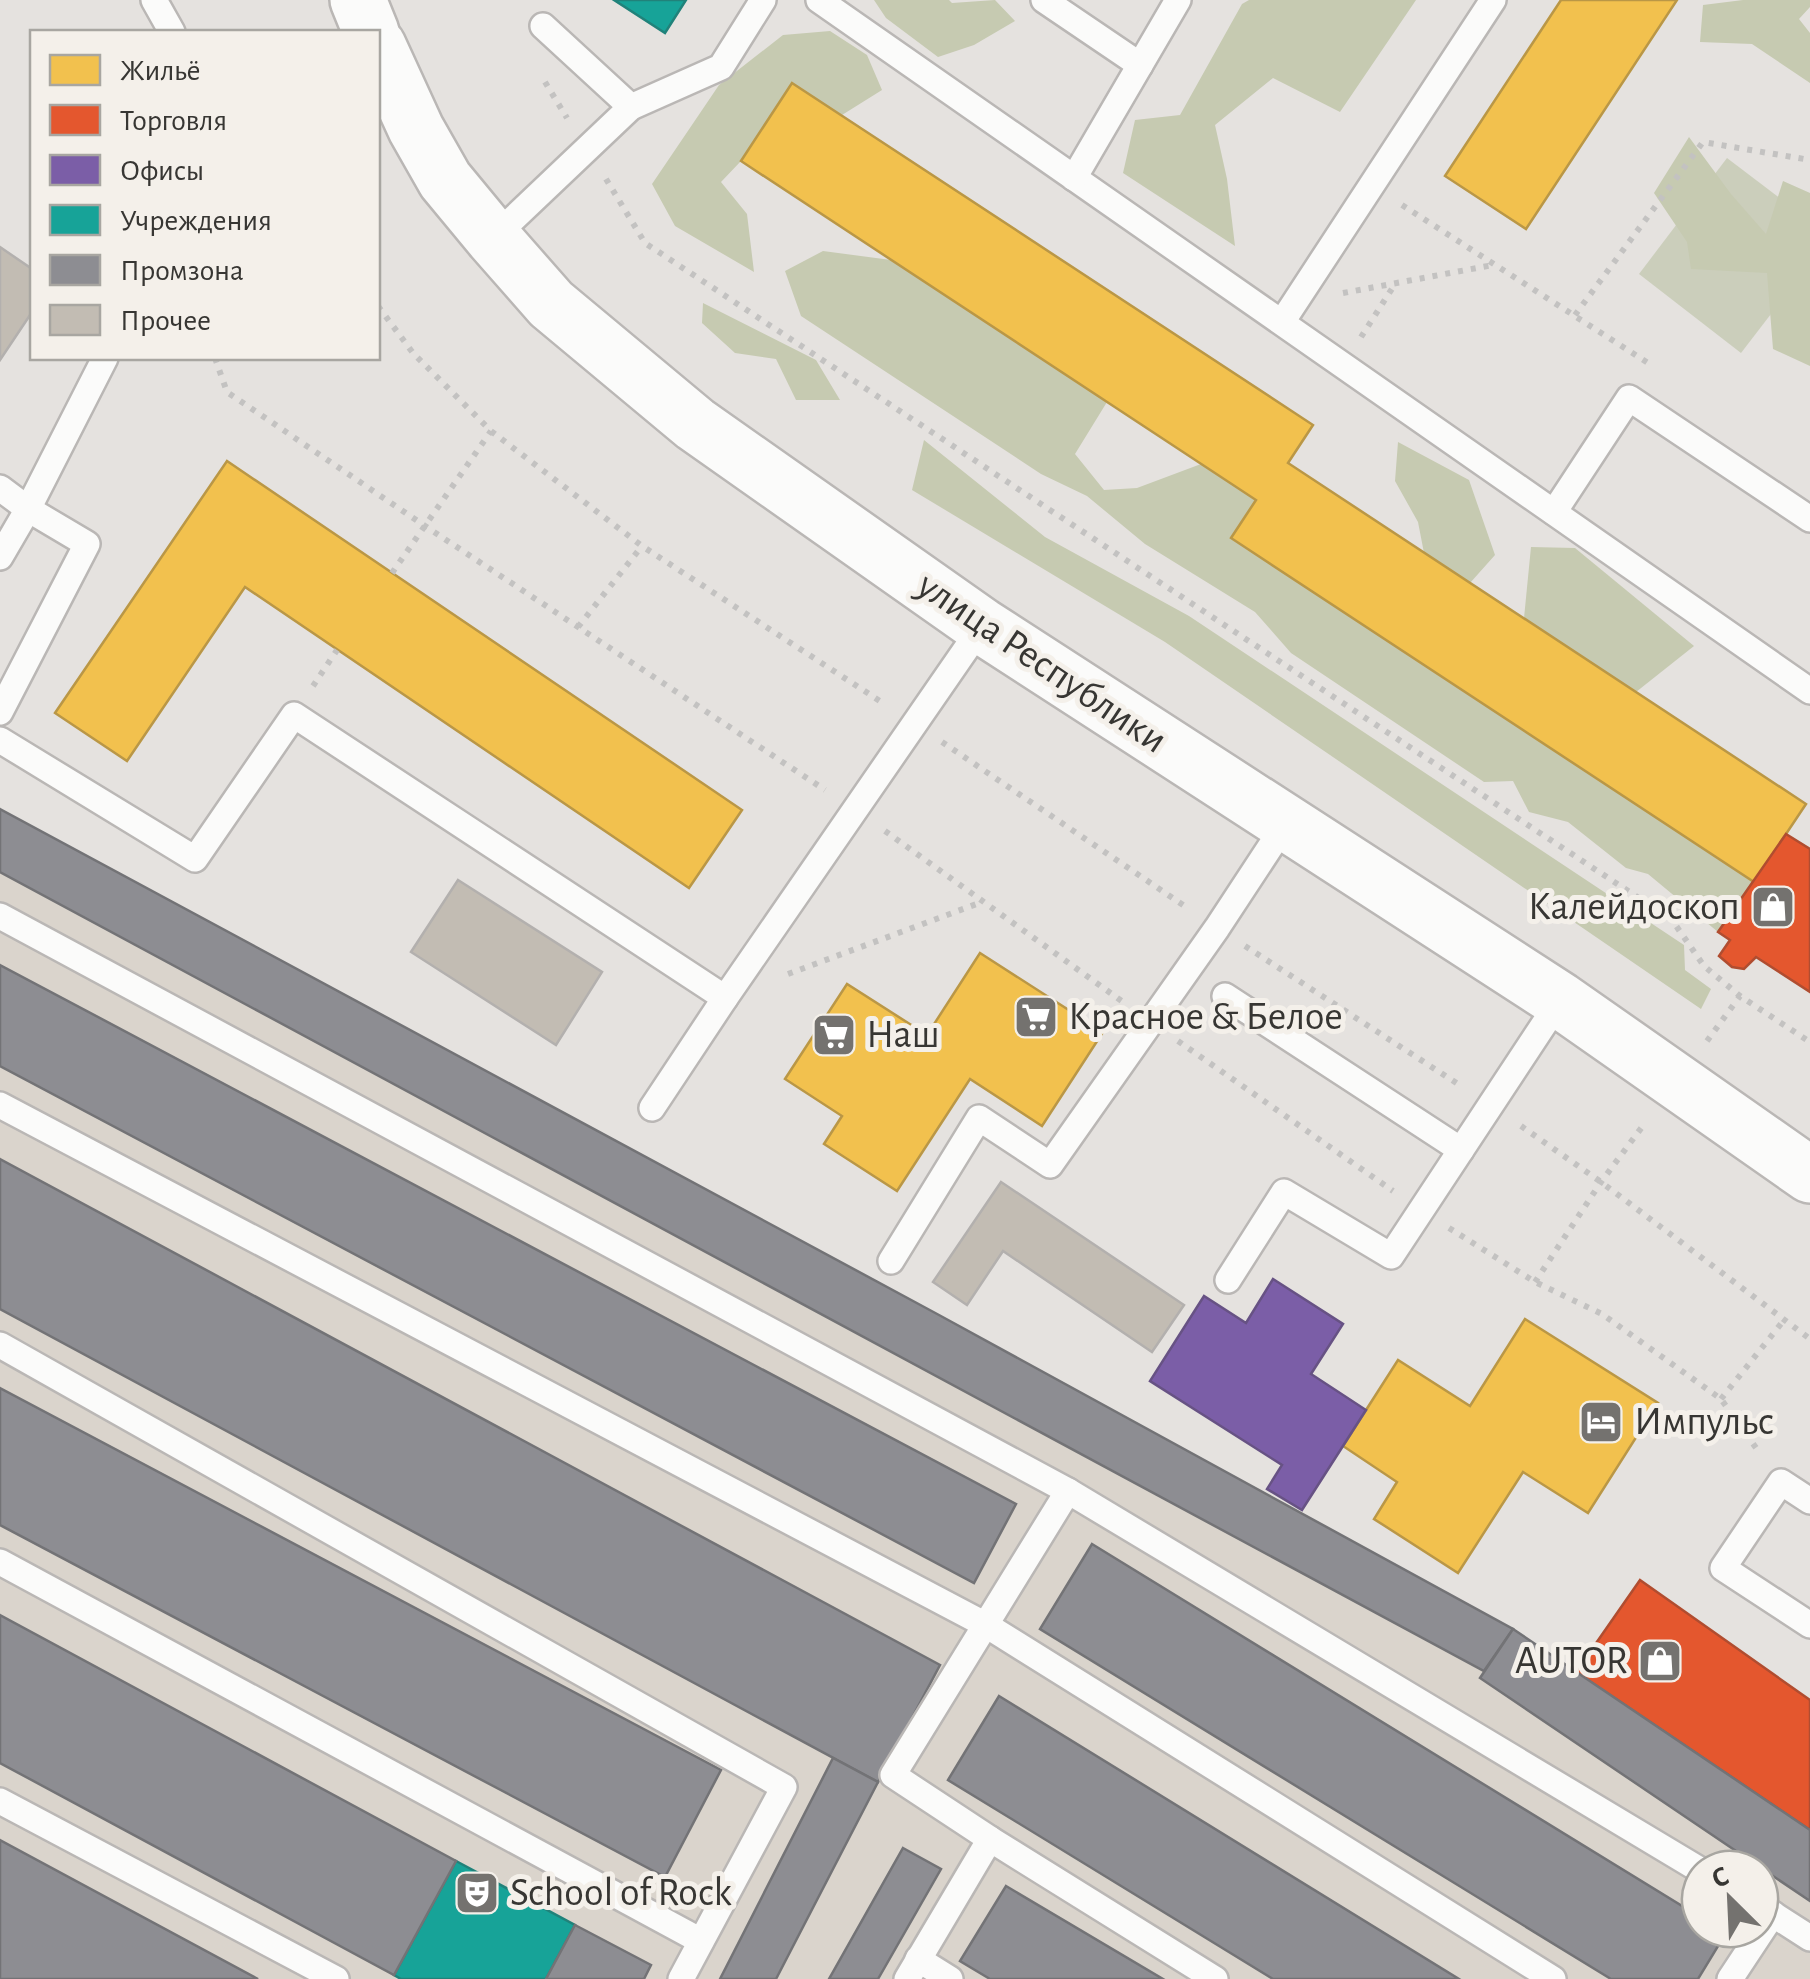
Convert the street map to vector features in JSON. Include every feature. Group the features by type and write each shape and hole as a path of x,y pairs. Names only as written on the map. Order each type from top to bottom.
{"main road":[{"name":"улица Республики","path":"380,60 446,180 493,238 551,304 695,424 982,626 1560,1000 1810,1174"}],"lane":[{"path":"154,0 171,30"},
{"path":"493,238 631,108 721,66 763,0"},
{"path":"819,0 1074,178 1288,312 1343,365 1810,690"},
{"path":"1044,0 1140,64"},
{"path":"1074,178 1178,0"},
{"path":"1288,312 1493,0"},
{"path":"543,26 631,108"},
{"path":"0,557 105,360"},
{"path":"1554,512 1628,398 1810,519"},
{"path":"0,488 87,544 0,712"},
{"path":"652,1108 982,626"},
{"path":"0,740 195,859 294,714 725,998"},
{"path":"890,1261 979,1118 1050,1165 1286,823"},
{"path":"0,916 1068,1492 1680,1858"},
{"path":"1225,996 1461,1150"},
{"path":"1228,1280 1284,1192 1391,1256 1560,1000"},
{"path":"0,1105 986,1624 1553,1979"},
{"path":"0,1345 784,1786 681,1979"},
{"path":"1810,1501 1781,1482 1724,1568 1810,1626"},
{"path":"1068,1492 894,1775 1216,1979"},
{"path":"0,1562 701,1940"},
{"path":"0,1801 336,1979"},
{"path":"950,1979 912,1969 990,1839"},
{"path":"1780,1919 1810,1938"},
{"path":"1730,1979 1746,1949"}],"path":[{"path":"540,74 645,243 1672,920 1704,966 1740,996 1810,1042"},
{"path":"1575,316 1703,142 1810,160"},
{"path":"1371,186 1653,366 1628,398"},
{"path":"1288,312 1396,283 1494,265"},
{"path":"1343,365 1396,283"},
{"path":"380,309 413,353 491,431 642,546 914,723 1217,928 1490,1104 1602,1182 1810,1339"},
{"path":"216,360 227,392 854,809 1421,1210 1534,1282 1602,1314 1721,1399 1781,1482"},
{"path":"392,573 491,431"},
{"path":"578,627 642,546"},
{"path":"725,998 984,902"},
{"path":"1534,1282 1602,1182 1740,996"},
{"path":"1721,1399 1784,1320"}],"shaded area":[{"path":"0,809 1513,1629 1810,1830 1810,1979 0,1979"}],"green space":[{"path":"874,0 995,0 1015,21 974,45 938,57 886,18"},
{"path":"1249,0 1416,0 1340,112 1273,78 1215,125 1227,179 1235,246 1123,173 1135,120 1180,115 1242,4"},
{"path":"1743,0 1810,0 1810,7 1799,19 1810,33 1810,83 1752,44 1700,42 1703,5"},
{"path":"830,31 867,55 882,90 842,115 792,83 741,161 721,182 747,214 754,272 675,226 652,184 719,85 783,35"},
{"path":"1689,137 1766,234 1783,181 1810,193 1810,366 1773,349 1767,273 1691,269 1687,242 1654,193"},
{"path":"1727,158 1810,221 1810,263 1741,353 1639,274"},
{"path":"823,251 891,260 1107,402 1075,454 1104,490 1137,488 1201,464 1256,500 1231,538 1754,882 1718,932 1648,874 1626,868 1568,822 1529,812 1513,781 1484,782 1291,653 1255,612 1145,544 1087,496 1041,474 801,316 785,271"},
{"path":"703,303 816,360 840,400 796,400 776,359 735,353 702,323"},
{"path":"924,440 1045,537 1189,616 1684,945 1685,970 1711,989 1701,1009 1165,642 912,490"},
{"path":"1398,442 1469,480 1495,555 1470,583 1424,553 1418,522 1395,481"},
{"path":"1531,547 1575,548 1694,646 1636,692 1524,618"}],"building: Жильё":[{"path":"1561,0 1677,0 1526,229 1445,176"},
{"path":"792,83 1313,425 1288,463 1806,804 1754,882 1231,538 1256,500 741,161"},
{"path":"227,461 742,810 689,888 245,587 127,761 55,713"},
{"path":"980,953 1103,1032 1042,1126 970,1079 897,1191 824,1144 842,1116 785,1079 847,984 927,1035"},
{"path":"1525,1319 1658,1403 1588,1513 1523,1472 1458,1573 1374,1519 1397,1482 1343,1446 1398,1360 1470,1406"}],"building: Торговля":[{"name":"Калейдоскоп","path":"1786,834 1810,849 1810,992 1756,957 1744,969 1732,967 1719,956 1730,940 1718,932"},
{"path":"1640,1580 1810,1700 1810,1830 1576,1672"}],"building: Офисы":[{"path":"1273,1279 1343,1324 1311,1374 1366,1410 1302,1510 1267,1489 1282,1465 1150,1381 1204,1296 1246,1323"}],"building: Учреждения":[{"path":"614,0 686,0 665,33"},
{"name":"School of Rock","path":"456,1861 575,1925 546,1979 401,1979 394,1975"}],"building: Промзона":[{"path":"0,809 1513,1629 1484,1671 0,872"},
{"path":"0,965 1016,1504 974,1583 0,1066"},
{"path":"0,1159 940,1665 878,1782 0,1309"},
{"path":"0,1388 721,1770 665,1877 0,1525"},
{"path":"1092,1544 1680,1905 1680,1949 1716,1949 1698,1979 1611,1979 1040,1629"},
{"path":"0,1615 456,1861 394,1975 0,1763"},
{"path":"1513,1629 1810,1830 1810,1901 1780,1881 1780,1849 1733,1849 1480,1678"},
{"path":"999,1696 1459,1979 1273,1979 948,1780"},
{"path":"833,1758 878,1782 776,1979 720,1979"},
{"path":"0,1840 258,1979 0,1979"},
{"path":"903,1848 941,1869 878,1979 829,1979"},
{"path":"1006,1886 1163,1979 990,1979 960,1961"},
{"path":"575,1925 651,1965 644,1979 546,1979"}],"building: Прочее":[{"path":"0,247 30,268 30,315 0,360"},
{"path":"458,880 602,972 556,1045 411,952"},
{"path":"1001,1182 1184,1305 1152,1352 1003,1251 967,1305 933,1282"}],"place":[{"name":"Калейдоскоп","path":"1773,907"},
{"name":"Красное & Белое","path":"1036,1017"},
{"name":"Наш","path":"834,1035"},
{"name":"Импульс","path":"1601,1422"},
{"name":"AUTOR","path":"1660,1661"},
{"name":"School of Rock","path":"477,1893"}]}
